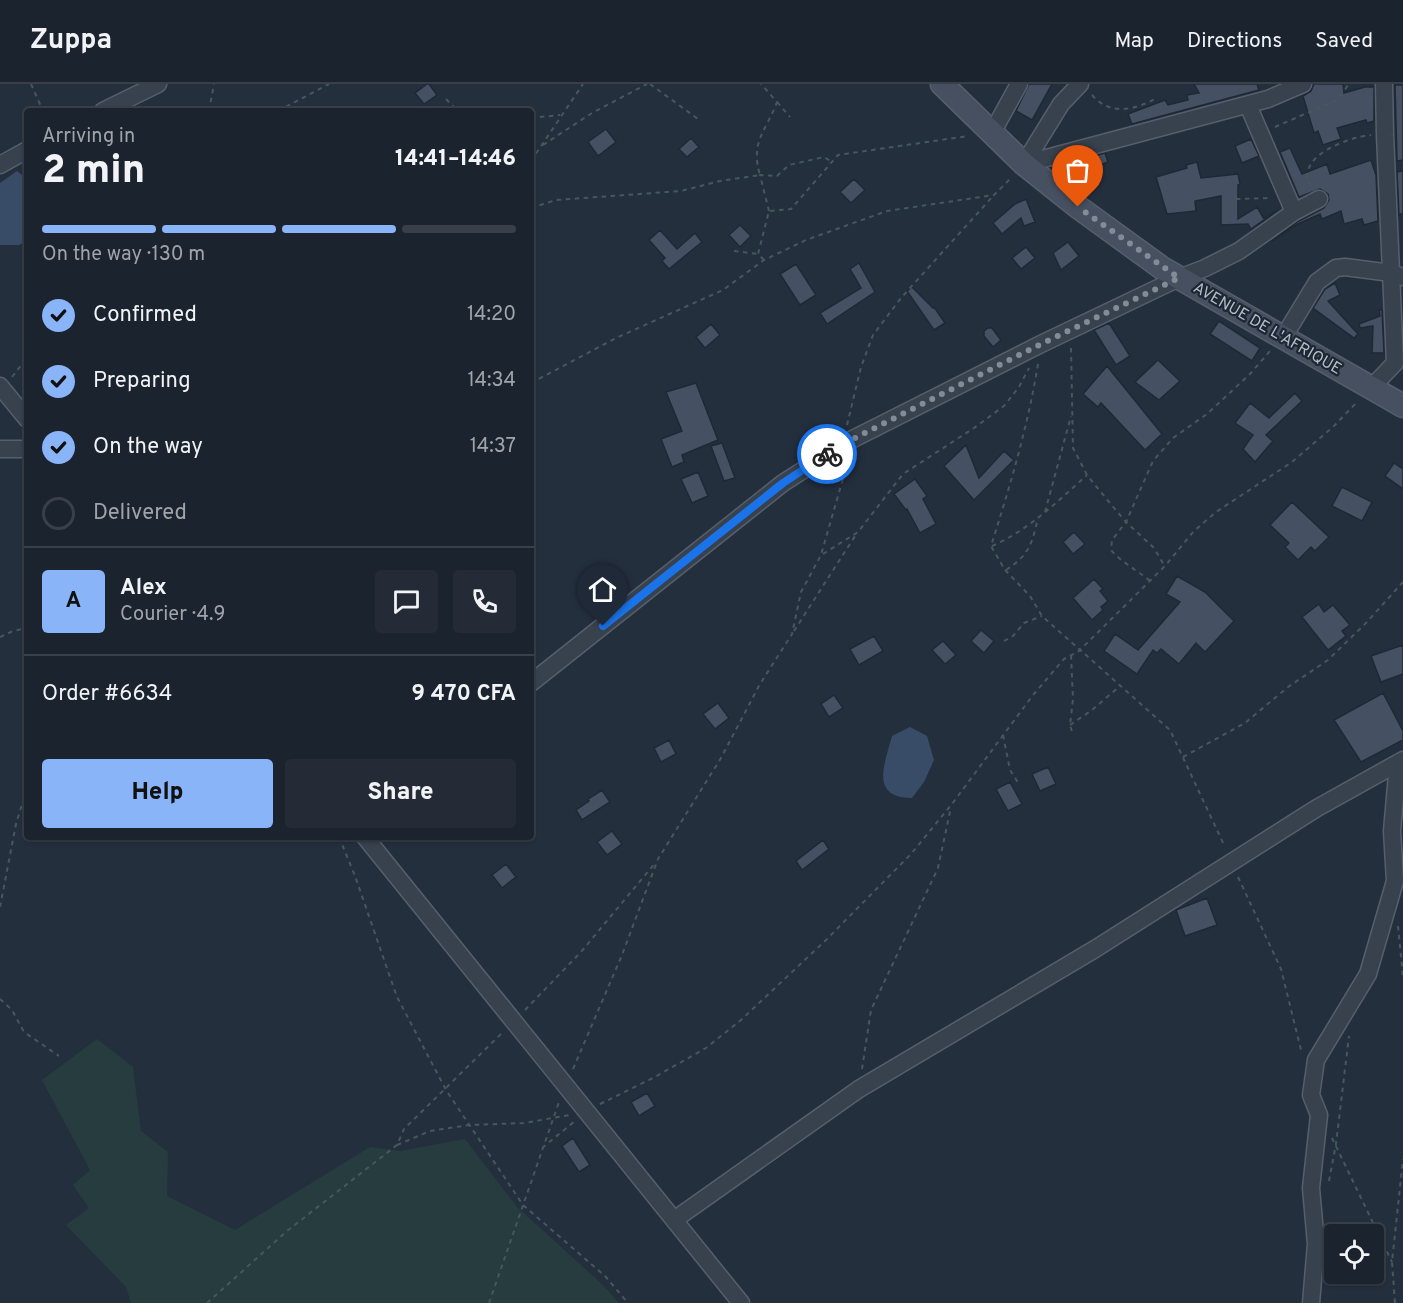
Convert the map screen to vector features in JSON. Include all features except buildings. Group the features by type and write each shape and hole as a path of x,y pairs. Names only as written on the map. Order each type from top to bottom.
{"main road":[{"name":"AVENUE DE L'AFRIQUE","path":"942,84 1024,164 1078,207 1179,278 1403,406"}],"street":[{"path":"108,108 158,84"},
{"path":"992,133 1019,84"},
{"path":"1257,84 1254,103 1262,135 1290,204"},
{"path":"1024,164 1254,103 1303,84"},
{"path":"1371,388 1395,363 1397,275 1385,135 1384,84"},
{"path":"1024,164 1061,104 1085,88"},
{"path":"0,165 24,152"},
{"path":"534,681 783,483 847,442 1041,344 1239,251 1290,204 1319,199"},
{"path":"1282,338 1317,282 1336,268 1345,267 1397,275"},
{"path":"1,387 24,415"},
{"path":"0,449 24,449"},
{"path":"674,1220 859,1089 1095,949 1317,808 1400,761"},
{"path":"1311,1303 1316,1244 1311,1188 1318,1115 1311,1095 1316,1060 1368,974 1395,881 1392,831 1400,761"},
{"path":"367,840 741,1303"}],"path":[{"path":"31,84 42,108"},
{"path":"210,108 214,84"},
{"path":"284,108 329,84"},
{"path":"534,157 583,84"},
{"path":"543,144 592,112 648,84 698,119"},
{"path":"761,84 790,117"},
{"path":"1262,135 1337,100 1349,84"},
{"path":"1085,88 1096,100 1124,111 1155,99"},
{"path":"446,99 455,108"},
{"path":"758,254 769,212 756,162 757,142 772,117 777,102"},
{"path":"534,118 560,116"},
{"path":"769,212 791,209 838,155 992,133"},
{"path":"1319,199 1306,176 1315,157 1354,138 1385,135"},
{"path":"534,206 556,200 681,190 760,175 777,176 789,165 824,157 832,162"},
{"path":"792,634 801,591 821,555 844,476 847,423 861,367 873,335 902,298 1024,164"},
{"path":"534,381 616,338 723,290 764,260 806,240 887,211 994,195"},
{"path":"1236,199 1290,204"},
{"path":"734,251 758,254 764,260"},
{"path":"1071,330 1074,448 1088,475 1126,522 1154,548 1165,566"},
{"path":"1150,580 1117,558 1111,550 1112,540 1126,522 1153,461 1173,438 1207,414 1250,374 1282,338"},
{"path":"397,1145 404,1129 514,1022 581,952 658,859 721,758 760,684 858,532 903,474 1004,406 1018,387 1041,344"},
{"path":"1041,344 1033,396 1021,447 991,546 1005,570 1030,596 1042,616 1079,651"},
{"path":"1,387 24,361"},
{"path":"542,1148 586,1112 706,1048 741,1020 826,940 903,862 952,804 1033,695 1065,659 1079,651 1165,566 1194,531 1216,512 1292,462 1334,426 1371,388"},
{"path":"1045,513 1072,414"},
{"path":"991,546 1012,538 1045,513 1088,475"},
{"path":"1005,570 1024,556 1032,543 1038,518"},
{"path":"821,555 858,532"},
{"path":"1183,757 1245,723 1288,687 1328,660 1403,582"},
{"path":"1004,641 1013,636 1024,623 1042,616"},
{"path":"0,637 24,629"},
{"path":"1071,655 1073,699 1070,725 1072,735"},
{"path":"1070,725 1120,686"},
{"path":"1003,735 1010,770 1019,784"},
{"path":"0,907 16,824 24,798"},
{"path":"859,1089 871,1010 938,868 952,804"},
{"path":"340,840 397,997 446,1090 524,1205 605,1276 628,1303"},
{"path":"489,1303 552,1118 622,955 658,859"},
{"path":"1398,922 1403,977"},
{"path":"0,999 12,1010 24,1032 59,1056"},
{"path":"1327,1189 1336,1144 1350,1031"},
{"path":"207,1303 287,1231 397,1145 430,1131 469,1125 524,1123 586,1112"},
{"path":"1318,1115 1336,1144 1392,1262"},
{"path":"1395,1303 1392,1262 1403,1159"}],"green space":[{"path":"97,1039 133,1067 141,1131 168,1152 167,1196 235,1230 370,1147 400,1151 465,1139 517,1207 603,1285 619,1303 131,1303 126,1287 66,1225 89,1208 73,1185 90,1170 42,1080"}],"water":[{"path":"17,171 24,177 24,242 19,245 0,245 0,183"},
{"path":"910,727 927,736 934,760 924,782 912,798 890,792 885,786 883,777 892,736"}],"way so far":[{"path":"827,454 1041,344 1179,278 1078,207"}],"route":[{"path":"603,626 783,483 827,454"}]}
